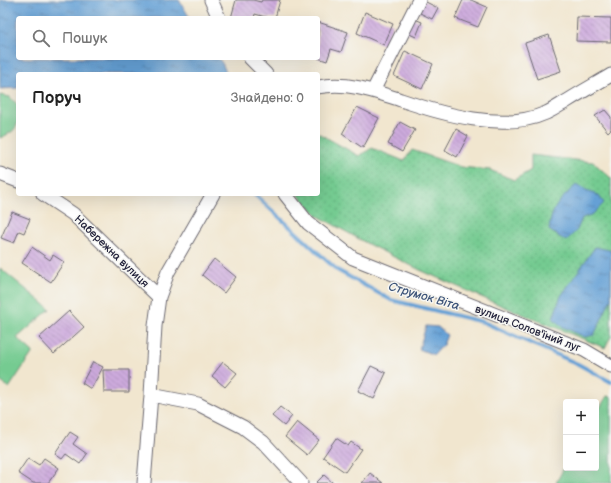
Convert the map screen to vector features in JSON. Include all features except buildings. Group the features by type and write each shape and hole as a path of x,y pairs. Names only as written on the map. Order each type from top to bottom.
{"street":[{"path":"211,0 218,16"},
{"path":"373,91 382,76 418,0"},
{"path":"252,60 264,72"},
{"path":"320,87 346,85 373,91 447,114 496,122 520,120 545,114 611,75"},
{"path":"0,174 16,180"},
{"name":"Набережна вулиця","path":"46,196 73,214 159,297"},
{"path":"144,483 151,395 154,326 159,297 168,272 212,196"},
{"name":"вулиця Солов'їний луг","path":"287,196 308,223 353,258 584,350 611,366"},
{"path":"151,395 198,404 243,427 263,442 301,483"}],"green space":[{"path":"0,95 10,97 16,103 16,126 11,132 0,138"},
{"path":"320,134 359,156 372,148 404,161 412,150 461,167 490,170 514,180 531,170 531,155 593,162 611,178 611,336 605,348 488,300 420,270 368,244 318,216 299,196 320,196"},
{"path":"0,268 50,309 17,338 33,352 9,388 0,381"},
{"path":"607,396 611,397 611,483 556,483 563,470 563,471 599,471 599,409"}],"water":[{"path":"0,0 179,0 189,16 16,16 16,60 220,60 226,72 16,72 16,88 0,89"},
{"path":"576,185 599,196 604,203 593,214 582,218 577,230 566,241 549,230 550,222 557,204"},
{"path":"595,247 609,250 611,252 611,299 594,335 585,337 561,326 553,318 561,296"},
{"path":"426,326 438,327 447,335 443,345 434,355 419,349"}],"waterway":[{"name":"Струмок Віта","path":"256,196 337,270 391,300 483,322 578,364 611,382"}]}
